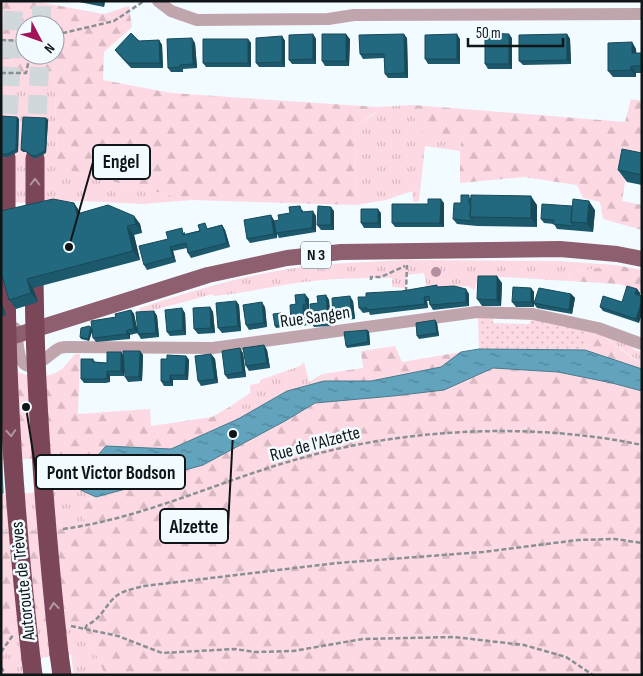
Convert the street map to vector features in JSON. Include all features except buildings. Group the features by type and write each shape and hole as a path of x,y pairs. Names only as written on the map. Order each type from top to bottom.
{"highway":[{"name":"Autoroute de Trèves","path":"6,157 6,284 9,398 21,570 32,667"},
{"name":"Autoroute de Trèves","path":"35,158 34,335 41,474 62,675"}],"main road":[{"name":"N 3","path":"1,340 208,275 287,258 341,252 560,249 617,254 642,259"}],"street":[{"path":"158,1 171,12 197,20 328,19 354,15 495,7 642,14"},
{"path":"624,14 625,1"},
{"name":"Rue Sangen","path":"1,276 17,335 20,357 24,363 31,365 44,362 59,348 213,348 477,312 534,314 594,327 642,344"}],"path":[{"path":"65,33 114,21 144,1"},
{"path":"1,40 15,41"},
{"path":"1,73 26,73 28,65"},
{"path":"406,293 407,260"},
{"path":"371,280 371,277 381,277 407,265"},
{"name":"Rue de l'Alzette","path":"54,529 86,525 159,506 298,458 386,439 457,433 530,431 608,438 642,445"},
{"path":"593,675 566,656 524,645 454,637 363,639 293,651 256,652 234,649 162,653 118,636 85,629 87,625 94,622 104,612 112,599 124,592 144,586 337,563 483,552 578,540 615,539 642,543"},
{"path":"1,652 17,629"},
{"path":"1,667 4,670 3,675"}],"green space":[{"path":"1,1 33,1 104,14 129,6 132,27 104,52 103,80 171,93 377,107 376,112 355,126 356,205 192,200 75,173 57,160 55,91 44,89 40,77 1,76"},
{"path":"1,76 40,77 55,91 57,159 75,173 192,200 142,204 85,201 1,203"},
{"path":"631,99 642,101 642,152 630,151 622,201 642,205 642,230 603,219 600,202 583,198 577,185 524,177 460,183 462,138 425,136 413,116 413,105 625,122"},
{"path":"413,105 413,116 462,138 460,151 425,146 419,201 413,202 412,191 386,200 356,205 355,126 376,113 377,107"},
{"path":"407,260 558,261 615,265 569,273 568,281 502,277 478,279 474,290 467,286 427,289 424,273 407,275 406,288 392,287 392,278 348,278 315,281 226,295 214,296 213,294 139,314 140,308 158,302 269,272 318,265"},
{"path":"615,265 642,270 642,292 619,284 568,281 569,273"},
{"path":"478,318 493,318 493,323 529,324 532,319 588,330 585,350 479,349"},
{"path":"588,330 597,332 637,361 635,367 585,350"},
{"path":"597,332 628,343 635,350 642,352 642,369 635,367 637,360"},
{"path":"395,346 402,362 461,352 441,367 371,381 324,381 322,374 363,368 361,351"},
{"path":"75,354 80,354 78,414 150,409 151,426 212,417 231,406 239,419 171,449 106,446 90,464 76,470 53,460 1,463 1,356 12,363 18,372 42,377 56,373"},
{"path":"304,362 309,382 322,374 324,381 287,391 239,419 231,406 250,393 250,385 260,383 260,380 300,366"},
{"path":"493,368 558,372 642,391 642,675 105,675 85,629 72,626 17,629 1,652 1,532 63,529 86,525 80,502 163,479 178,472 203,465 315,403 443,390"},
{"path":"72,486 96,497 80,502 86,525 63,529 1,532 1,493"},
{"path":"72,626 85,629 105,675 74,675 71,654 22,660 23,675 3,675 1,652 17,629"}],"water":[{"path":"479,349 585,350 642,369 642,391 558,372 493,368 444,390 315,403 203,465 178,472 163,479 96,497 72,486 1,493 1,463 53,460 76,470 90,464 106,446 171,449 238,419 287,391 324,381 371,381 441,367 461,352"}],"pier":[{"path":"53,458 56,491 4,495 2,460"}],"tunnel":[{"path":"7,142 14,1"},
{"path":"41,15 42,1"},
{"path":"36,142 40,65"}],"place":[{"name":"Engel","path":"69,247"},
{"name":"Pont Victor Bodson","path":"26,407"},
{"name":"Alzette","path":"233,434"}]}
